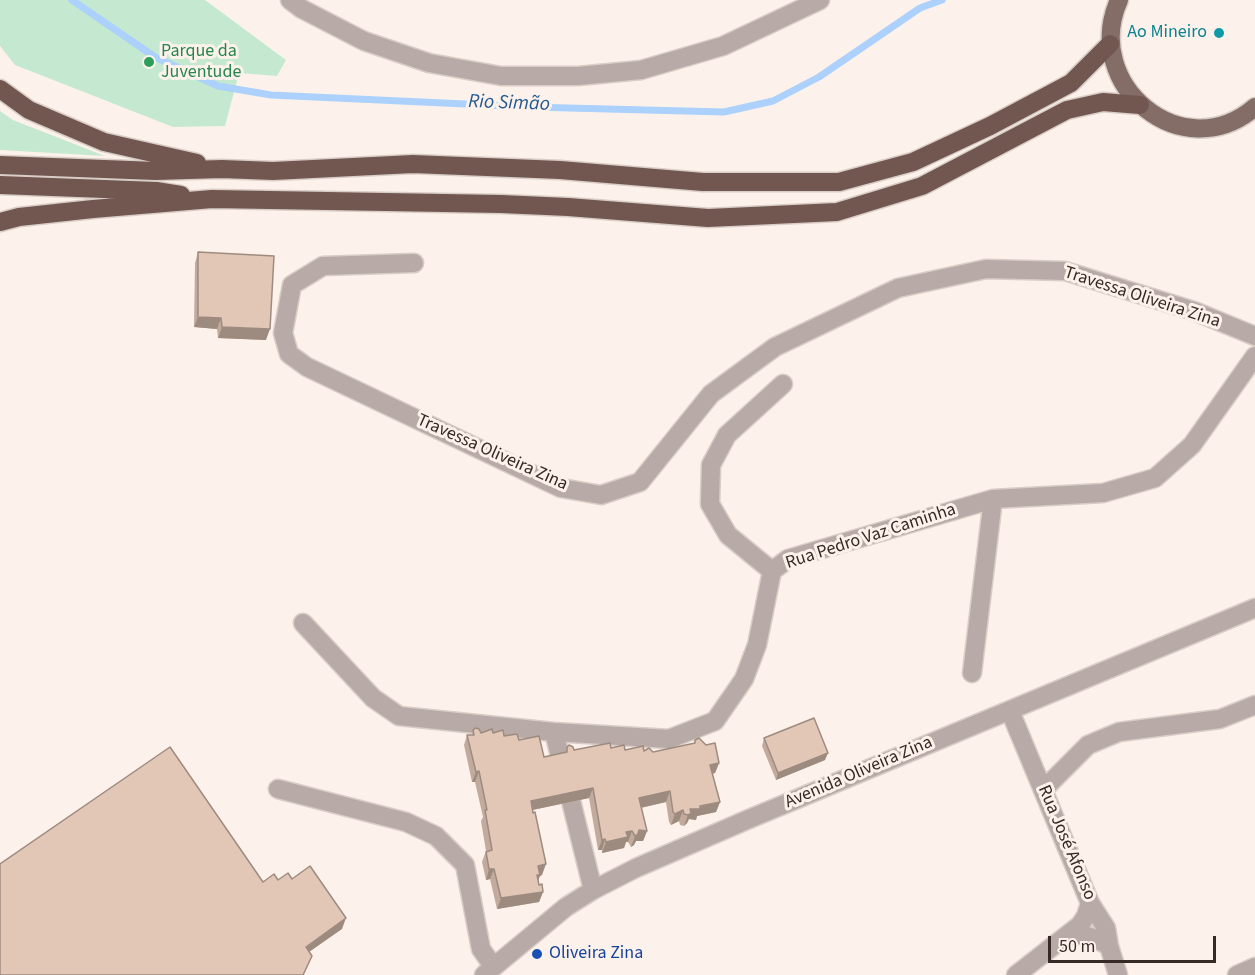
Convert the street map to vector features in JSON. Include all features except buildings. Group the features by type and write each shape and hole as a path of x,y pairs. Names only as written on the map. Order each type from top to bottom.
{"highway":[{"path":"0,165 156,171 222,169 273,171 413,164 560,170 703,182 839,182 913,162 990,126 1071,83 1110,45"},
{"path":"0,89 29,110 104,142 222,169"},
{"path":"0,222 19,217 212,199 490,204 568,207 708,218 837,212 922,186 1067,110 1103,102 1140,105"},
{"path":"0,185 156,191 212,199"}],"main road":[{"path":"1114,3 1110,45 1113,62 1128,93 1154,116 1187,127 1204,127 1238,118 1255,107"}],"street":[{"path":"290,0 302,9 364,41 429,63 501,76 578,76 641,70 723,46 820,0"},
{"name":"Travessa Oliveira Zina","path":"414,263 323,266 292,285 283,333 289,354 307,367 561,488 601,495 640,482 711,394 775,347 898,288 986,269 1065,271 1194,311 1255,336"},
{"name":"Rua Pedro Vaz Caminha","path":"303,623 373,698 399,716 554,732 669,740 715,721 744,679 757,645 772,571 788,559 993,499 1103,493 1155,478 1192,445 1255,356"},
{"path":"772,571 728,535 710,504 711,465 727,435 783,384"},
{"path":"972,673 993,499"},
{"name":"Avenida Oliveira Zina","path":"489,971 566,907 636,868 1255,608"},
{"path":"1043,790 1088,745 1119,732 1220,719 1255,705"},
{"name":"Rua José Afonso","path":"1010,711 1090,903 1107,928 1109,946 1118,975"},
{"path":"554,732 593,890"},
{"path":"278,789 406,822 436,836 465,865 481,949 489,971"},
{"path":"1016,975 1080,925 1090,903"},
{"path":"1068,936 1080,933 1109,946"},
{"path":"1237,975 1255,967"}],"green space":[{"name":"Parque da Juventude","path":"0,0 205,0 286,60 277,76 239,73 225,126 173,127 15,65 0,46"},
{"path":"0,111 13,120 105,156 0,150"}],"waterway":[{"name":"Rio Simão","path":"72,0 155,57 218,86 271,95 530,107 724,112 773,101 819,77 920,8 942,0"}],"place":[{"name":"Ao Mineiro","path":"1219,33"},
{"name":"Parque da Juventude","path":"149,62"},
{"name":"Oliveira Zina","path":"537,954"}]}
